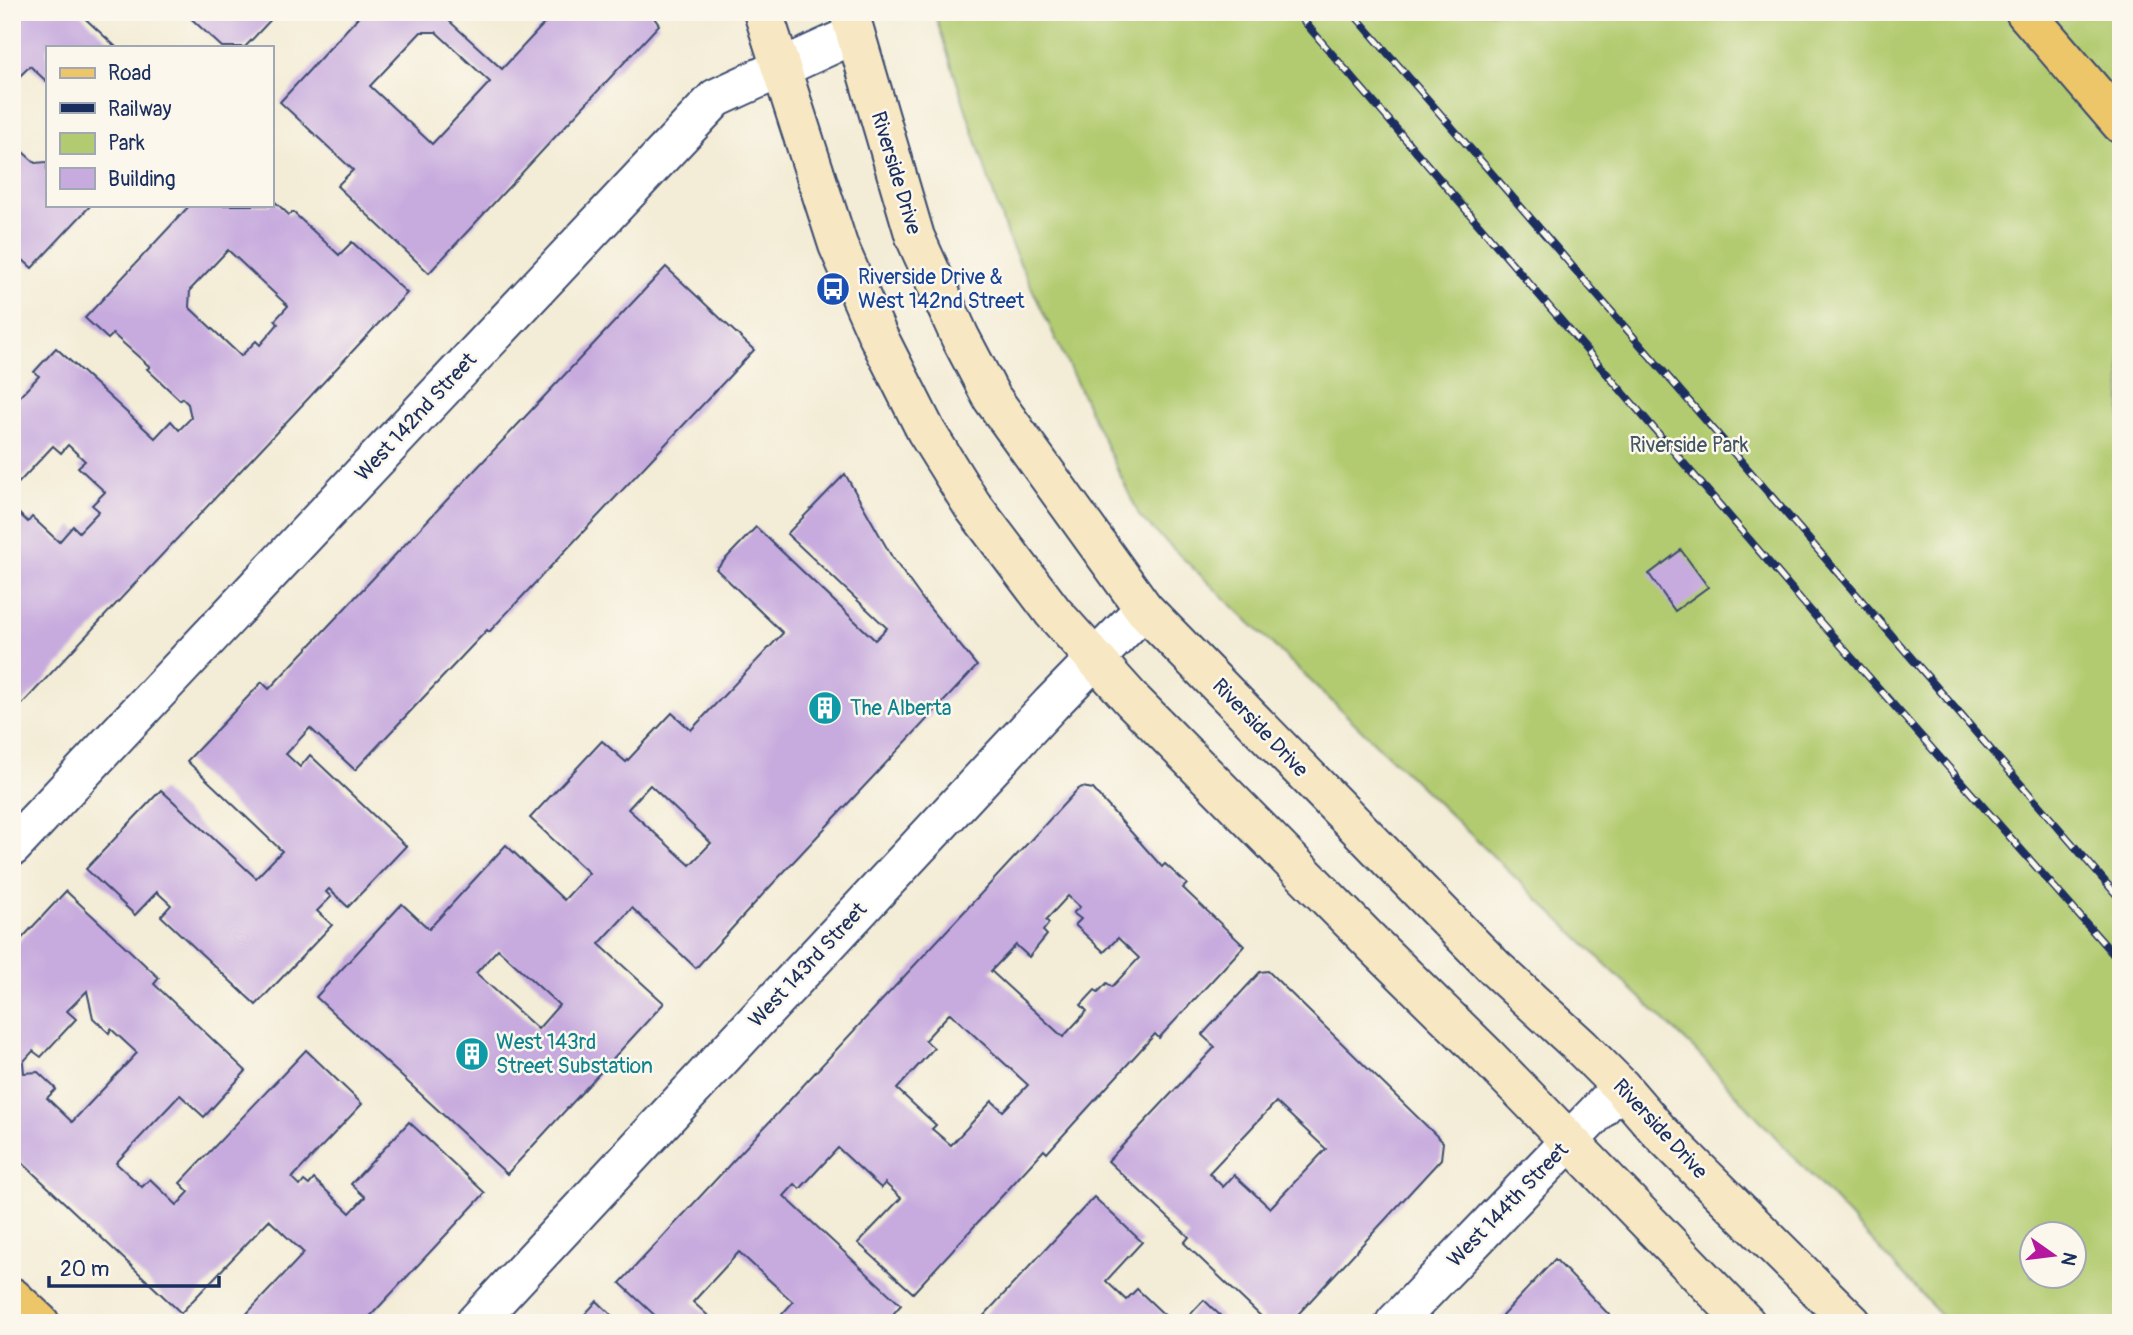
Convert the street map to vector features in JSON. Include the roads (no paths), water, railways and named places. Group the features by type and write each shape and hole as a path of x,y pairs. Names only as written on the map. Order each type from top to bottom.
{"main road":[{"path":"2025,12 2121,124"},
{"path":"763,17 782,68 838,245 878,336 926,431 972,505 1054,612 1096,660 1260,831 1487,1056 1746,1323"},
{"name":"Riverside Drive","path":"852,23 915,237 960,337 992,398 1144,609 1495,968 1621,1087 1658,1130 1852,1323"},
{"path":"12,1297 40,1323"}],"street":[{"name":"West 142nd Street","path":"12,847 716,98 782,68 852,23"},
{"name":"West 143rd Street","path":"475,1323 1032,725 1144,609"},
{"name":"West 144th Street","path":"1395,1323 1621,1087"}],"railway":[{"path":"1296,12 1815,616 2121,963"},
{"path":"1352,12 2121,900"}],"place":[{"name":"Riverside Drive & West 142nd Street","path":"833,289"},
{"name":"The Alberta","path":"825,708"},
{"name":"West 143rd Street Substation","path":"472,1054"}],"park label":[{"name":"Riverside Park","path":"1689,445"}]}
